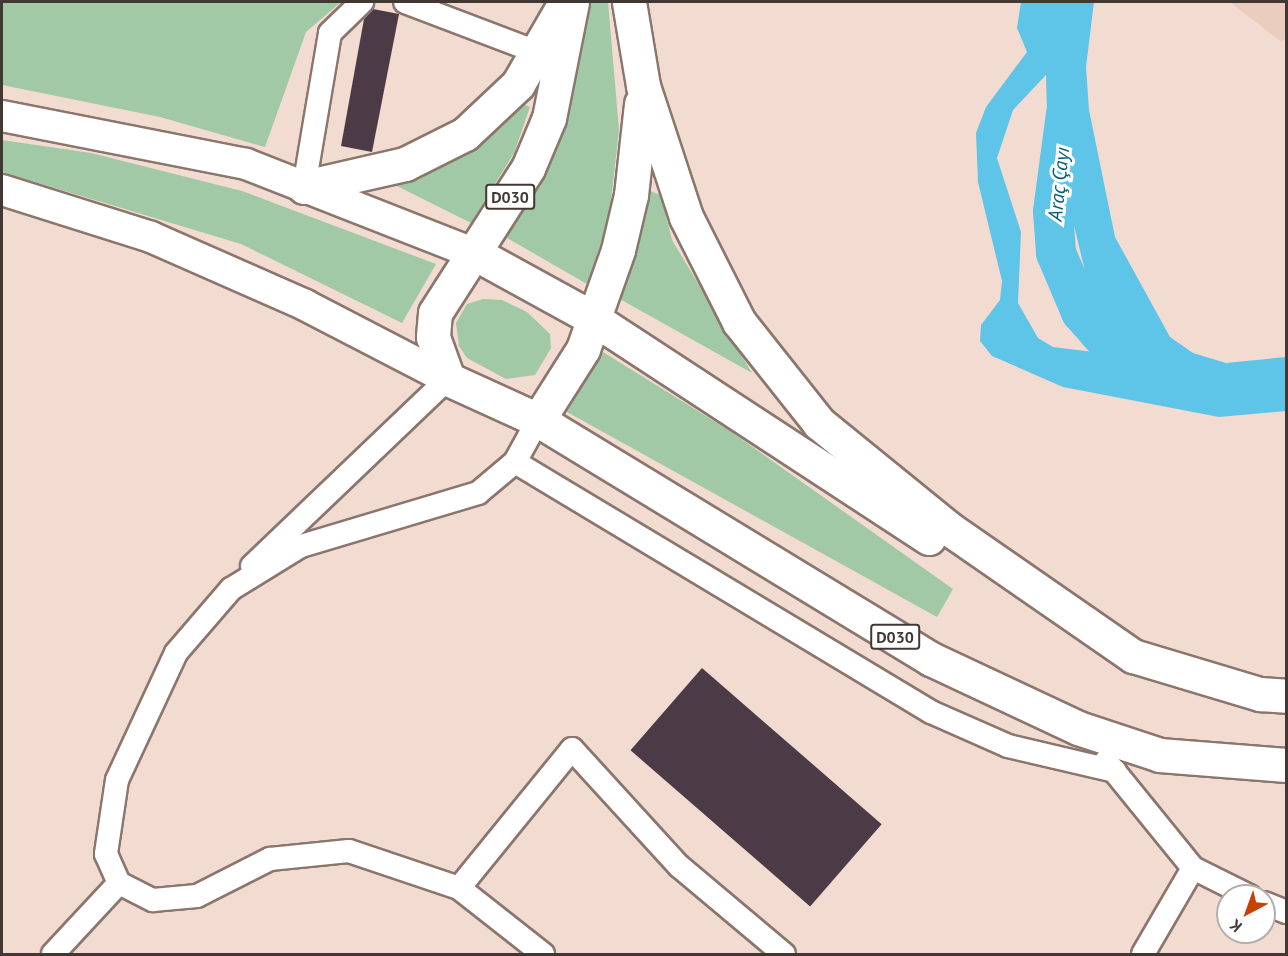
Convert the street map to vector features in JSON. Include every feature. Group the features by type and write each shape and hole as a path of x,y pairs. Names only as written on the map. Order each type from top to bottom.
{"highway":[{"path":"304,187 405,164 456,139 518,84 539,53 566,2"},
{"name":"D030","path":"572,2 549,118 528,168 476,254 435,313 433,337 448,378 538,420 931,659 1078,728 1160,755 1287,765"},
{"path":"628,2 643,86 686,217 739,322 819,423 948,528 1133,656"},
{"path":"538,420 558,396 594,319 631,195 643,86"},
{"path":"476,254 594,319 1012,595 1133,656 1260,694 1287,696"}],"main road":[{"path":"2,116 246,164 476,254"},
{"path":"2,190 151,237 305,305 448,378"}],"street":[{"path":"304,187 330,33 363,2"},
{"path":"405,2 539,53"},
{"path":"448,378 231,589 176,653 117,780 106,854 119,883 153,900 197,896 270,860 349,850 459,888 543,954"},
{"path":"231,589 301,546 478,493 515,462 538,420"},
{"path":"515,462 931,712 1008,746 1115,771"},
{"path":"1078,728 1193,868 1225,884"},
{"path":"459,888 572,749 679,866 784,954"},
{"path":"1143,954 1193,868"},
{"path":"53,954 119,883"}],"shaded area":[{"path":"1230,2 1286,2 1286,39 1280,41"}],"green space":[{"path":"2,2 341,2 306,32 265,147 160,117 2,85"},
{"path":"581,2 608,2 619,130 609,219 587,284 507,238 551,150"},
{"path":"520,103 530,107 514,153 471,223 387,181"},
{"path":"2,140 91,153 242,191 436,264 402,323 241,244 2,172"},
{"path":"650,191 661,195 672,240 752,373 618,298"},
{"path":"483,299 502,300 527,312 550,334 551,348 535,375 506,379 467,358 459,346 456,323 467,304"},
{"path":"603,352 730,431 953,589 937,617 567,412"}],"water":[{"path":"1021,2 1094,2 1086,67 1089,110 1115,237 1170,337 1193,353 1226,363 1286,357 1286,411 1219,417 1063,387 992,356 980,341 981,325 1000,300 1002,281 978,182 976,133 986,107 1027,52 1017,28","holes":["1046,75 1047,113 1091,296 1093,352 1053,347 1038,338 1018,303 1021,232 997,158 1013,110"]}],"building":[{"path":"373,9 399,14 372,152 341,146 364,19"},
{"path":"702,668 882,824 810,906 630,750"}],"waterway":[{"name":"Araç Çayı","path":"1066,114 1053,211 1056,253 1081,312 1110,345 1137,364"}]}
